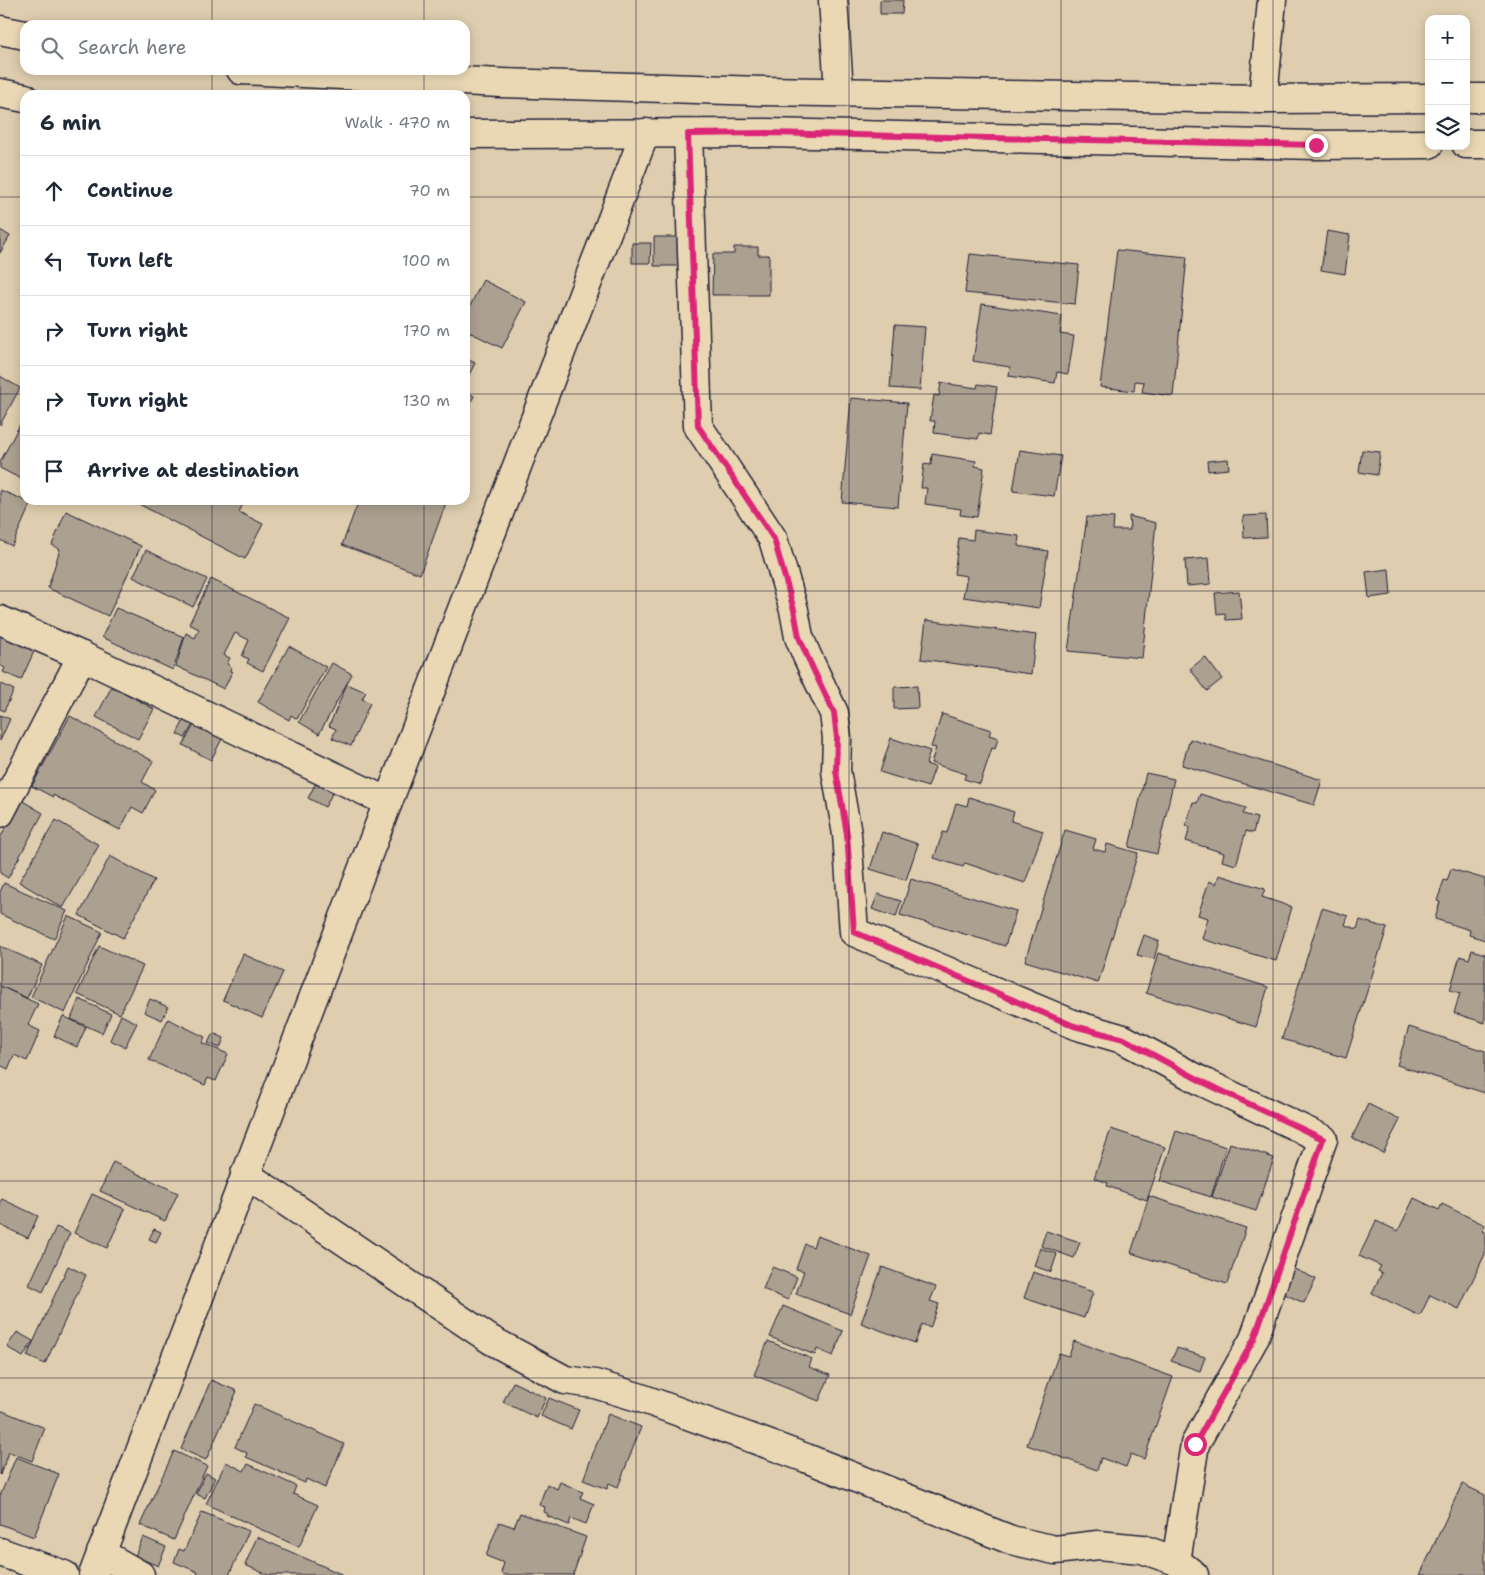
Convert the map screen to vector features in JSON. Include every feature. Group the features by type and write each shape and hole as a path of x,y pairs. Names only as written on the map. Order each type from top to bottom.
{"street":[{"path":"833,0 838,91"},
{"path":"1263,99 1272,0"},
{"path":"0,30 20,34"},
{"path":"334,75 501,84 1263,99 1425,98"},
{"path":"0,93 20,97"},
{"path":"1470,98 1485,98"},
{"path":"140,1575 97,1564 645,133"},
{"path":"470,134 766,133 1316,145 1425,144"},
{"path":"245,1174 491,1340 565,1380 595,1384 641,1398 797,1454 1012,1540 1055,1550 1098,1546 1142,1549 1185,1568 1195,1444 1254,1339 1323,1139 1203,1082 1124,1039 1074,1026 854,932 847,834 836,771 837,738 834,713 799,637 794,610 774,539 698,426 688,134"},
{"path":"1470,144 1485,144"},
{"path":"0,620 82,656 388,802"},
{"path":"0,813 82,656"},
{"path":"0,1552 64,1575"}],"building":[{"path":"880,0 903,0 902,14 880,14"},
{"path":"0,230 10,236 0,253"},
{"path":"1327,231 1350,235 1345,274 1321,270"},
{"path":"654,237 685,237 684,266 654,266"},
{"path":"632,243 651,243 650,263 632,263"},
{"path":"734,247 758,247 758,255 769,255 769,295 712,295 713,254 734,254"},
{"path":"1117,250 1187,257 1173,396 1142,392 1144,382 1135,381 1134,391 1100,387"},
{"path":"970,254 1079,265 1075,304 965,293"},
{"path":"483,280 526,302 502,348 470,332 470,306"},
{"path":"982,304 1062,316 1060,334 1074,336 1068,374 1057,372 1055,383 1009,376 1010,367 973,361"},
{"path":"895,325 925,327 920,390 890,388"},
{"path":"470,360 475,363 470,373"},
{"path":"0,376 20,388 0,425"},
{"path":"941,383 977,388 978,384 997,387 990,435 979,433 978,439 934,433 935,421 930,421 934,395 939,396"},
{"path":"470,394 474,396 470,404"},
{"path":"851,398 907,403 898,507 842,502"},
{"path":"20,424 20,478 0,468 0,462"},
{"path":"1020,450 1061,456 1054,496 1013,491"},
{"path":"1362,450 1380,452 1377,475 1359,472"},
{"path":"932,454 976,461 975,466 984,468 977,517 960,515 961,509 925,504 927,488 921,488 924,464 931,465"},
{"path":"1228,459 1229,469 1208,471 1207,461"},
{"path":"0,490 20,498 20,505 30,505 12,546 0,540"},
{"path":"141,505 242,505 239,512 263,524 245,559"},
{"path":"357,505 445,505 420,574 342,545"},
{"path":"66,511 141,546 108,616 48,588 60,549 52,545"},
{"path":"1266,515 1267,537 1244,538 1243,516"},
{"path":"1129,516 1156,523 1142,658 1068,651 1087,517 1114,518 1113,530 1130,530"},
{"path":"974,530 1019,536 1018,546 1048,551 1039,608 963,597 967,576 954,574 959,538 973,540"},
{"path":"146,550 207,579 193,607 133,577"},
{"path":"1209,558 1211,584 1187,586 1185,560"},
{"path":"1389,569 1391,595 1369,598 1366,572"},
{"path":"211,579 290,618 263,671 247,663 249,659 242,656 249,640 235,633 224,655 230,658 227,664 231,667 230,671 232,672 224,689 176,666 186,633 195,638 199,629 189,624"},
{"path":"1239,591 1242,619 1226,620 1225,613 1217,614 1215,593"},
{"path":"116,608 184,637 173,670 102,637"},
{"path":"926,620 1036,635 1031,674 921,659"},
{"path":"0,628 37,645 21,680 3,672 5,668 0,665"},
{"path":"289,646 326,667 297,719 291,715 289,720 258,702"},
{"path":"1205,657 1222,679 1207,691 1190,669"},
{"path":"332,663 352,674 319,734 299,722"},
{"path":"0,683 14,690 4,711 0,709"},
{"path":"347,684 366,692 362,699 370,703 351,746 332,738 336,729 329,726"},
{"path":"112,686 154,709 138,739 96,717"},
{"path":"917,686 918,708 894,709 894,687"},
{"path":"942,714 991,730 989,735 998,738 995,749 992,748 980,784 964,779 966,774 931,763 936,748 931,747"},
{"path":"0,715 10,719 0,741"},
{"path":"70,716 153,761 142,782 155,790 143,813 132,807 120,830 32,786"},
{"path":"185,718 194,723 185,738 177,734"},
{"path":"197,719 225,733 211,760 183,745"},
{"path":"891,738 930,751 926,764 935,767 928,787 880,772"},
{"path":"1190,739 1322,780 1314,805 1182,765"},
{"path":"1146,773 1174,779 1157,854 1129,847"},
{"path":"319,777 336,786 325,807 308,798"},
{"path":"1200,794 1246,808 1243,814 1257,818 1253,833 1246,831 1236,865 1222,861 1224,853 1186,841 1190,827 1186,825 1193,802 1197,803"},
{"path":"969,797 1014,812 1011,821 1043,831 1025,883 965,863 963,867 934,858 943,832 947,833 956,803 967,806"},
{"path":"21,800 43,813 8,878 0,873 0,838"},
{"path":"56,820 99,845 63,908 19,882"},
{"path":"1065,830 1096,839 1093,849 1105,852 1107,844 1138,853 1098,983 1025,961"},
{"path":"882,832 918,844 906,880 870,869"},
{"path":"110,856 154,880 123,938 79,915"},
{"path":"1451,869 1485,879 1485,940 1469,935 1470,930 1435,919 1440,902 1437,901 1444,880 1447,881"},
{"path":"1219,875 1265,889 1262,897 1292,907 1276,961 1202,939 1208,918 1198,915 1209,881 1216,884"},
{"path":"911,879 1016,911 1005,946 900,915"},
{"path":"4,883 67,911 54,939 0,914 0,892"},
{"path":"878,894 901,901 896,917 872,909"},
{"path":"1322,908 1348,916 1345,925 1357,929 1360,920 1387,928 1346,1058 1282,1039"},
{"path":"68,916 102,932 65,1013 31,997"},
{"path":"1144,935 1159,941 1154,959 1137,955"},
{"path":"0,946 42,965 27,998 0,986"},
{"path":"99,946 143,966 120,1014 77,994"},
{"path":"1472,950 1485,954 1485,1023 1454,1013 1460,993 1450,990 1460,956 1469,959"},
{"path":"1158,953 1268,987 1256,1027 1146,993"},
{"path":"243,954 283,972 262,1018 223,1000"},
{"path":"0,986 38,1004 28,1025 40,1031 27,1061 14,1055 8,1069 0,1065"},
{"path":"79,999 111,1014 102,1033 71,1019"},
{"path":"150,999 168,1007 162,1020 144,1012"},
{"path":"121,1015 137,1023 125,1047 110,1040"},
{"path":"63,1016 86,1027 77,1047 54,1036"},
{"path":"168,1019 205,1037 202,1043 228,1054 216,1081 208,1078 205,1085 149,1060"},
{"path":"1409,1027 1485,1051 1485,1093 1397,1065"},
{"path":"213,1033 224,1038 220,1048 208,1043"},
{"path":"1368,1104 1400,1120 1383,1153 1352,1138"},
{"path":"1111,1129 1165,1147 1147,1200 1107,1186 1108,1183 1094,1178"},
{"path":"1176,1131 1226,1147 1211,1197 1160,1181"},
{"path":"1230,1143 1274,1158 1256,1211 1212,1197"},
{"path":"113,1162 178,1193 165,1221 100,1191"},
{"path":"92,1194 125,1209 107,1248 74,1233"},
{"path":"1149,1196 1246,1228 1227,1284 1131,1253"},
{"path":"1414,1198 1439,1210 1442,1204 1485,1225 1482,1231 1485,1232 1485,1254 1459,1309 1430,1295 1420,1316 1372,1293 1382,1273 1378,1271 1381,1266 1359,1256 1376,1221 1398,1231"},
{"path":"2,1199 38,1216 28,1238 0,1225 0,1202"},
{"path":"56,1227 70,1233 43,1292 29,1285"},
{"path":"154,1229 161,1232 156,1242 149,1239"},
{"path":"1046,1231 1080,1242 1074,1258 1041,1246"},
{"path":"817,1236 871,1256 850,1314 796,1294 804,1271 796,1269 805,1244 813,1247"},
{"path":"1040,1248 1057,1254 1051,1272 1034,1266"},
{"path":"68,1266 86,1275 45,1364 27,1356"},
{"path":"772,1267 797,1277 788,1300 763,1289"},
{"path":"882,1267 936,1287 930,1301 939,1304 930,1328 922,1324 915,1343 861,1323"},
{"path":"1292,1268 1316,1279 1304,1303 1280,1292"},
{"path":"1033,1272 1093,1292 1084,1318 1024,1298"},
{"path":"783,1306 843,1331 833,1356 817,1349 815,1355 770,1337"},
{"path":"17,1332 33,1341 23,1357 7,1347"},
{"path":"768,1341 812,1359 809,1367 830,1375 819,1401 754,1375"},
{"path":"1074,1341 1173,1377 1144,1459 1131,1454 1126,1467 1101,1458 1097,1470 1027,1445 1059,1353 1069,1356"},
{"path":"1177,1348 1205,1357 1200,1371 1171,1361"},
{"path":"211,1380 237,1391 206,1460 181,1449"},
{"path":"513,1382 546,1398 537,1418 503,1402"},
{"path":"549,1398 579,1410 571,1429 541,1416"},
{"path":"254,1404 344,1444 325,1488 306,1479 305,1483 246,1457 247,1453 235,1447"},
{"path":"0,1410 45,1428 32,1461 9,1452 0,1475"},
{"path":"608,1414 641,1427 618,1487 609,1483 607,1489 583,1480"},
{"path":"174,1451 207,1466 174,1540 140,1525"},
{"path":"16,1457 59,1474 34,1537 0,1524 0,1496"},
{"path":"226,1462 244,1471 248,1464 296,1486 293,1494 318,1505 299,1547 206,1504"},
{"path":"206,1473 215,1478 205,1498 196,1494"},
{"path":"560,1482 583,1492 580,1498 594,1504 586,1524 571,1518 569,1525 547,1516 548,1514 544,1512 545,1507 539,1505 547,1484 557,1489"},
{"path":"1462,1484 1485,1495 1485,1575 1420,1575"},
{"path":"202,1512 249,1531 229,1575 197,1575 198,1572 174,1562 179,1549 184,1551"},
{"path":"520,1513 586,1537 573,1575 505,1575 501,1573 504,1563 486,1556 499,1522 514,1527"},
{"path":"143,1537 166,1547 158,1566 135,1556"},
{"path":"257,1537 341,1575 268,1575 245,1565"}],"route":[{"path":"1195,1444 1254,1339 1323,1139 1203,1082 1124,1039 1074,1026 854,932 847,834 836,771 837,738 834,713 799,637 794,610 774,539 698,426 688,134 766,133 1316,145"}]}
